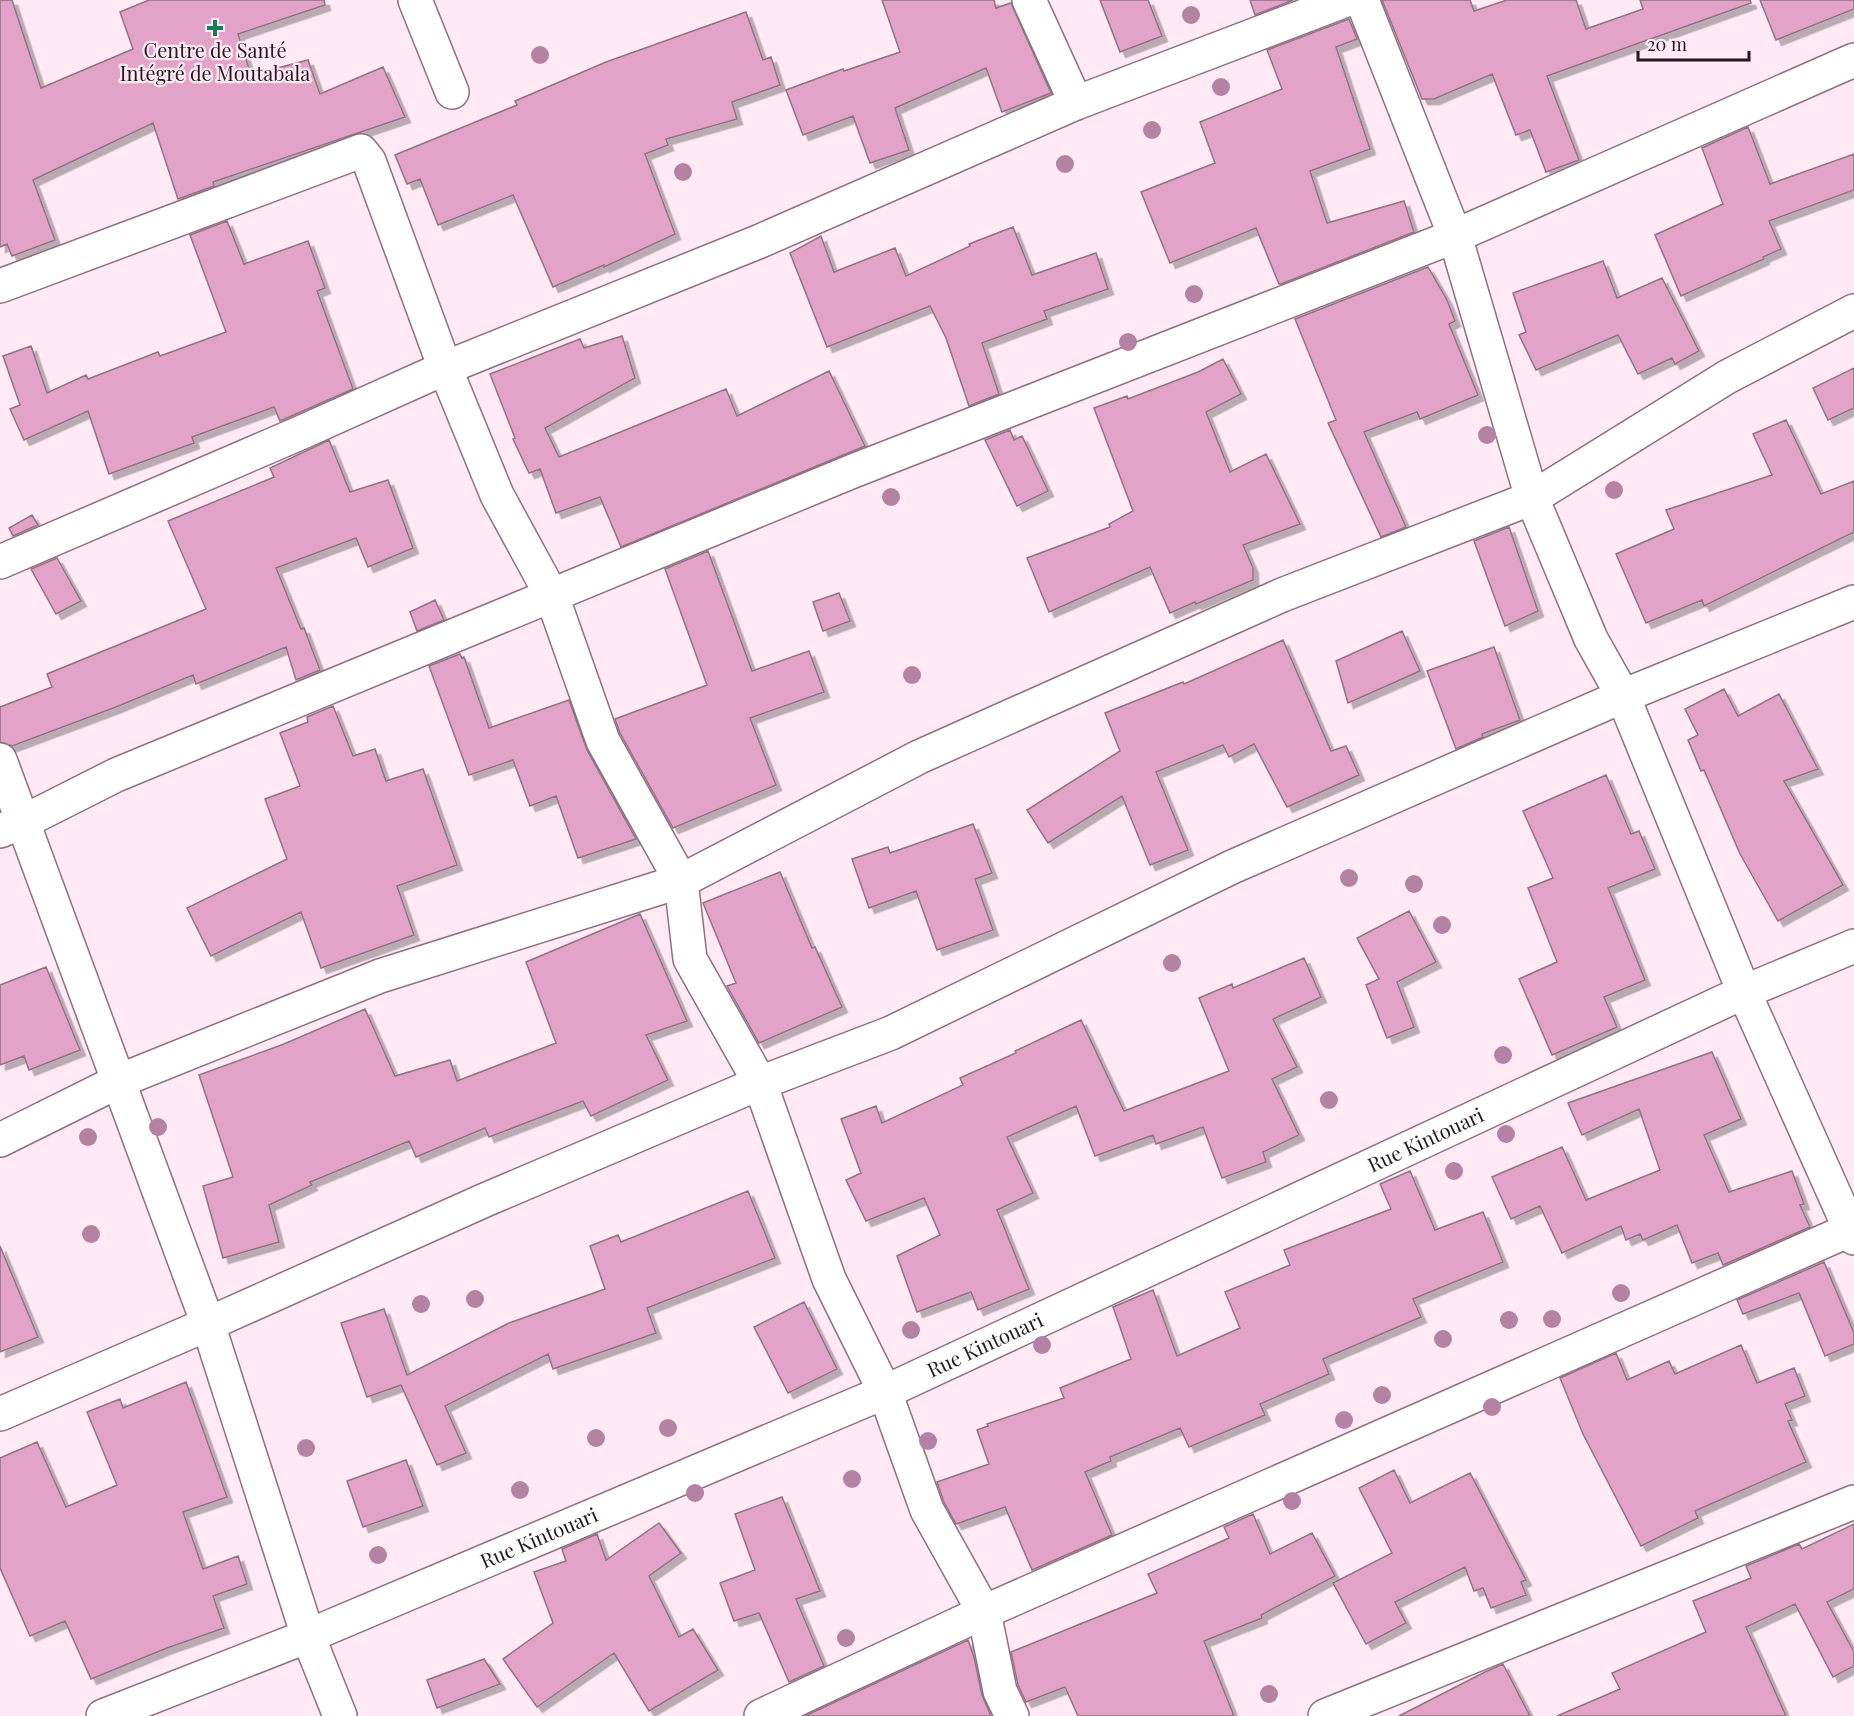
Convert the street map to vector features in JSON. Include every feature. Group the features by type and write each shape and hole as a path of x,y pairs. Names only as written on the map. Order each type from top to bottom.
{"street":[{"path":"415,0 452,92"},
{"path":"1029,0 1076,103"},
{"path":"0,562 290,438 446,368 758,243 1076,103 1346,0"},
{"path":"761,1716 984,1612 1853,1232 1744,992 1623,696 1591,639 1532,498 1455,236 1362,0"},
{"path":"12,827 116,775 854,471 1455,236 1854,60"},
{"path":"0,286 361,151 369,161 446,368 497,495 552,596 603,741 681,881 690,959 759,1083 829,1279 885,1392 927,1510 984,1612 1000,1691 1012,1716"},
{"path":"0,1140 119,1081 380,976 681,881 919,757 1282,595 1532,498 1727,378 1854,312"},
{"path":"0,1414 484,1200 759,1083 891,1033 1233,867 1623,696 1854,602"},
{"path":"0,760 12,827 119,1081 208,1324 308,1636 340,1716"},
{"name":"Rue Kintouari","path":"103,1716 308,1636 885,1392 1744,992 1854,946"},
{"path":"1325,1716 1854,1502"}],"building":[{"path":"0,0 12,0 41,88 133,49 120,12 149,0 324,0 325,5 238,34 251,75 308,60 320,94 383,67 405,117 213,182 214,186 178,199 153,123 33,180 55,240 12,256 7,244 0,247"},
{"path":"882,0 994,0 996,8 1011,3 1051,93 1002,112 986,68 895,108 909,150 870,163 853,116 803,135 786,90 843,69 844,71 900,52"},
{"path":"1100,0 1148,0 1162,36 1120,52"},
{"path":"1250,0 1293,0 1255,15"},
{"path":"1382,0 1470,0 1474,11 1507,0 1576,0 1586,29 1643,9 1640,0 1750,0 1751,3 1547,76 1579,160 1546,172 1530,130 1516,135 1492,74 1434,99 1422,99"},
{"path":"1760,0 1854,0 1854,9 1776,40"},
{"path":"746,12 763,60 771,57 780,85 732,102 737,119 666,139 668,145 645,154 675,234 604,267 604,265 553,287 513,195 438,225 420,179 407,184 395,155 517,105 515,101 606,62"},
{"path":"1349,19 1357,39 1336,47 1370,149 1310,171 1327,223 1404,201 1414,232 1281,284 1279,284 1256,228 1170,263 1141,192 1215,163 1200,122 1282,89 1267,50"},
{"path":"1748,127 1770,184 1854,154 1854,190 1769,221 1781,249 1763,257 1764,259 1681,296 1655,235 1723,204 1702,148"},
{"path":"227,221 244,264 308,241 325,288 317,291 353,389 280,421 274,407 192,437 194,443 109,474 88,411 24,440 10,409 20,405 3,356 31,346 47,393 86,375 88,379 158,352 160,356 226,332 190,235"},
{"path":"1013,227 1032,275 1096,253 1108,289 1044,311 1047,319 982,343 999,394 969,406 946,338 930,306 827,347 790,253 821,236 834,272 895,248 906,276 970,246 969,244"},
{"path":"1603,261 1617,298 1662,278 1699,351 1675,364 1672,358 1638,374 1618,335 1536,370 1519,335 1526,332 1513,293"},
{"path":"1428,267 1447,300 1455,321 1449,324 1478,395 1420,419 1417,412 1364,432 1406,527 1381,537 1328,423 1336,420 1295,319"},
{"path":"622,336 635,378 545,428 559,457 726,389 737,416 829,371 865,446 621,547 600,497 556,513 540,469 529,473 513,439 515,438 490,374 580,339 584,348"},
{"path":"1223,359 1241,394 1206,412 1230,472 1266,454 1300,524 1243,545 1253,568 1253,580 1196,604 1195,602 1170,613 1150,567 1049,612 1027,558 1110,527 1109,524 1133,511 1094,408 1127,396 1128,399 1198,372"},
{"path":"1854,368 1854,408 1828,420 1813,388"},
{"path":"1786,420 1821,494 1854,481 1854,532 1704,606 1702,600 1646,623 1616,554 1674,529 1666,510 1772,475 1753,434"},
{"path":"1010,430 1014,440 1022,436 1048,491 1017,506 985,440"},
{"path":"329,440 350,492 388,480 413,548 368,567 356,538 276,568 301,629 304,628 320,670 296,680 286,647 196,684 193,675 12,746 0,742 0,707 52,687 47,674 206,609 168,521 274,477 270,468"},
{"path":"32,515 38,525 13,536 9,528"},
{"path":"1509,527 1538,611 1505,626 1474,541"},
{"path":"708,551 752,671 809,651 824,692 750,718 776,785 673,828 620,733 615,719 707,685 665,569"},
{"path":"57,558 81,601 56,614 31,569"},
{"path":"839,593 850,621 823,631 813,602"},
{"path":"435,600 444,620 417,631 410,612"},
{"path":"1402,631 1420,671 1348,703 1336,661"},
{"path":"1283,640 1331,751 1346,746 1359,775 1287,807 1254,744 1229,757 1223,745 1156,772 1188,850 1150,865 1122,796 1048,843 1027,810 1120,751 1105,713 1183,682 1184,684"},
{"path":"1494,647 1520,720 1482,734 1483,737 1456,749 1427,671"},
{"path":"460,654 462,658 464,657 489,728 569,700 587,750 636,839 578,858 556,796 530,806 513,760 469,775 429,666"},
{"path":"1724,689 1738,716 1779,694 1818,769 1784,781 1843,885 1778,921 1740,854 1704,770 1701,771 1688,740 1698,735 1685,709"},
{"path":"333,706 353,756 375,749 386,781 423,769 457,865 397,886 414,935 321,968 301,912 211,956 187,908 287,859 265,799 300,786 280,733 308,722 307,717"},
{"path":"1606,775 1631,834 1639,831 1655,869 1608,888 1645,980 1604,997 1617,1027 1552,1055 1519,979 1557,962 1528,888 1553,878 1523,811"},
{"path":"973,824 992,873 975,879 993,930 937,950 916,891 869,908 852,859 888,847 890,853"},
{"path":"780,872 812,948 815,947 842,1007 759,1043 727,986 736,983 703,903"},
{"path":"1409,911 1436,962 1397,982 1414,1027 1387,1038 1366,985 1379,979 1357,938"},
{"path":"640,914 687,1021 646,1035 668,1080 591,1116 583,1101 489,1137 485,1128 416,1157 409,1141 310,1182 312,1185 269,1205 279,1242 223,1258 203,1186 233,1177 199,1075 284,1044 365,1009 395,1076 450,1060 457,1081 556,1043 526,962"},
{"path":"1304,958 1321,997 1273,1019 1297,1067 1272,1079 1299,1135 1263,1152 1266,1162 1222,1178 1203,1127 1156,1144 1153,1135 1095,1156 1076,1106 1007,1137 1033,1193 997,1210 1029,1289 978,1310 971,1292 917,1312 897,1256 940,1235 924,1198 866,1221 846,1180 861,1173 841,1119 876,1106 882,1123 963,1085 960,1078 1081,1020 1124,1111 1229,1071 1199,998 1232,984 1233,988"},
{"path":"46,967 80,1050 29,1070 24,1056 0,1065 0,985"},
{"path":"1712,1052 1741,1119 1704,1135 1729,1192 1792,1171 1804,1204 1800,1205 1810,1227 1723,1265 1718,1253 1692,1263 1677,1225 1643,1240 1640,1234 1626,1240 1621,1226 1562,1253 1540,1206 1511,1219 1492,1177 1562,1147 1586,1200 1660,1170 1639,1109 1582,1135 1568,1103"},
{"path":"1410,1171 1435,1230 1483,1212 1503,1262 1413,1299 1421,1317 1323,1359 1329,1374 1260,1404 1265,1415 1189,1447 1180,1428 1110,1457 1111,1461 1085,1472 1112,1535 1032,1570 1005,1507 956,1524 944,1502 937,1482 989,1464 977,1430 988,1426 987,1424 1064,1398 1060,1388 1131,1359 1113,1307 1153,1290 1177,1356 1240,1328 1225,1292 1290,1265 1284,1250 1391,1209 1380,1184"},
{"path":"748,1191 775,1258 647,1308 656,1333 553,1369 548,1354 445,1406 466,1453 437,1465 401,1385 367,1397 341,1323 384,1309 407,1375 509,1323 605,1289 590,1246 618,1235 621,1242"},
{"path":"0,1246 38,1337 0,1352"},
{"path":"1824,1262 1854,1333 1854,1344 1825,1356 1799,1293 1743,1314 1737,1300"},
{"path":"804,1302 837,1369 788,1393 754,1327"},
{"path":"1741,1345 1757,1383 1794,1368 1805,1396 1785,1404 1792,1420 1788,1421 1806,1462 1695,1511 1698,1518 1641,1546 1583,1434 1560,1378 1616,1353 1627,1380 1669,1361 1675,1374"},
{"path":"186,1382 227,1497 183,1512 203,1569 238,1556 247,1584 213,1596 224,1628 91,1679 65,1621 30,1636 0,1568 0,1458 37,1442 66,1507 117,1485 87,1412 120,1399 123,1408"},
{"path":"406,1460 423,1506 363,1527 347,1481"},
{"path":"1394,1470 1410,1503 1470,1473 1526,1580 1521,1582 1526,1595 1491,1608 1483,1588 1474,1591 1465,1567 1395,1602 1406,1623 1366,1644 1333,1583 1392,1553 1359,1488"},
{"path":"782,1497 820,1591 796,1599 824,1666 789,1682 759,1613 734,1621 720,1583 755,1570 735,1514"},
{"path":"1253,1514 1270,1554 1312,1533 1335,1576 1261,1615 1262,1618 1204,1641 1234,1716 1078,1716 1065,1687 1026,1702 1018,1685 1011,1652 1157,1593 1148,1574 1229,1538 1224,1527"},
{"path":"659,1523 681,1553 649,1576 679,1637 693,1629 718,1670 649,1711 614,1653 537,1707 503,1659 553,1623 534,1572 566,1561 562,1549 597,1534 606,1560"},
{"path":"1854,1524 1854,1589 1827,1602 1854,1652 1854,1666 1833,1677 1795,1604 1746,1627 1786,1716 1557,1716 1620,1689 1612,1673 1706,1632 1693,1601 1751,1578 1746,1566 1799,1544 1802,1549"},
{"path":"968,1640 982,1695 991,1716 805,1716"},
{"path":"484,1659 500,1684 437,1708 427,1680"},
{"path":"1503,1664 1530,1716 1399,1716 1485,1672"}],"place":[{"name":"Centre de Santé Intégré de Moutabala","path":"215,28"}]}
